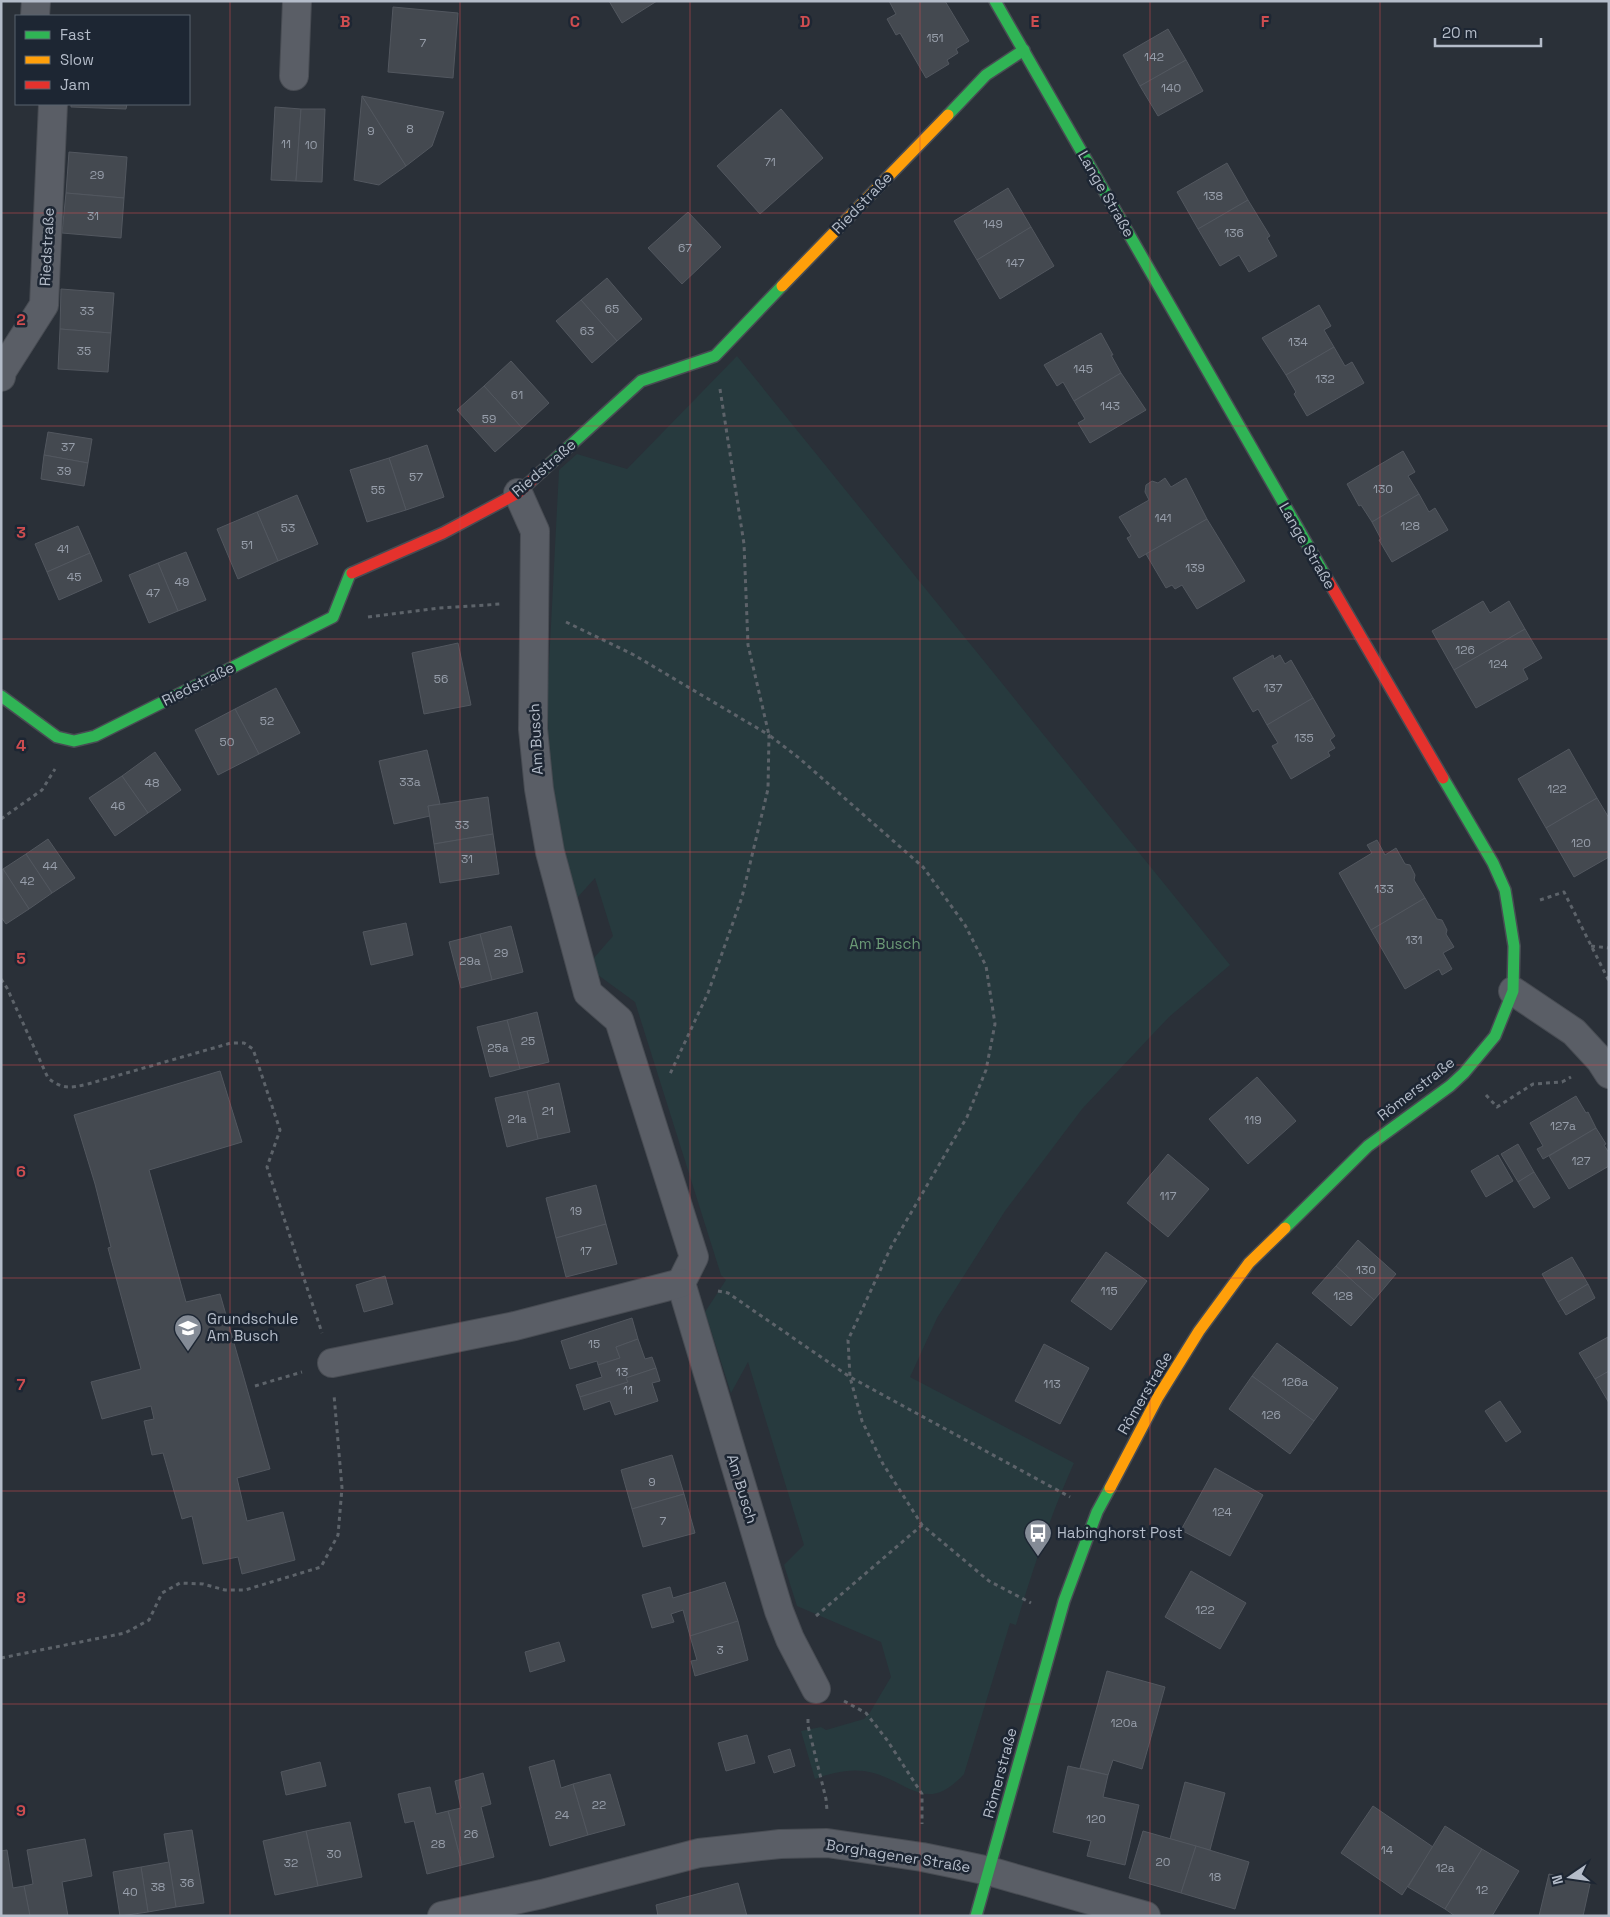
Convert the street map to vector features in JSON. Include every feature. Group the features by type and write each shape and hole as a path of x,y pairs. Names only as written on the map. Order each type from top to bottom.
{"main road":[{"name":"Lange Straße","path":"995,1 1286,509 1493,863 1505,890 1514,946 1513,991"},
{"name":"Riedstraße","path":"74,742 95,736 333,617 350,574 443,533 518,493 641,381 715,356 986,75 1024,50"},
{"path":"1,696 57,737 74,742"},
{"name":"Römerstraße","path":"976,1916 1058,1618 1097,1512 1158,1397 1200,1331 1249,1263 1368,1146 1450,1086 1464,1073 1495,1036 1513,991"}],"street":[{"path":"35,15 36,1"},
{"path":"294,76 297,1"},
{"name":"Riedstraße","path":"1,378 2,371 44,305 53,105"},
{"name":"Am Busch","path":"518,493 535,531 533,729 539,789 550,852 588,993 619,1020 644,1096 694,1257 681,1283 779,1611 790,1639 816,1689"},
{"path":"1513,991 1574,1032 1604,1067"},
{"path":"332,1363 515,1326 681,1283"},
{"name":"Borghagener Straße","path":"442,1916 542,1894 699,1853 780,1844 828,1843 922,1857 989,1871 1146,1916"}],"path":[{"path":"644,1096 668,1080 708,993 739,906 768,790 769,735 748,645 744,544 715,356"},
{"path":"333,617 351,618 439,608 510,603 535,606 634,655 769,735 799,758 923,867 965,924 986,966 995,1024 986,1070 967,1117 891,1247 848,1340 850,1378 862,1421 883,1464 922,1525 989,1581 1058,1618"},
{"path":"1,819 42,790 74,742"},
{"path":"1508,910 1564,892 1609,981"},
{"path":"1591,946 1609,948"},
{"path":"1,979 8,988 48,1078 58,1086 74,1087 88,1084 231,1043 244,1043 253,1049 280,1130 267,1166 332,1363 342,1488 338,1535 321,1567 245,1590 225,1590 203,1584 180,1583 162,1593 148,1620 125,1633 1,1658"},
{"path":"1464,1073 1498,1107 1533,1084 1562,1082 1604,1067"},
{"path":"681,1283 728,1293 850,1378 1097,1512"},
{"path":"255,1386 332,1363"},
{"path":"790,1639 922,1525"},
{"path":"828,1843 826,1799 808,1726 808,1714 816,1689 848,1703 866,1714 887,1740 922,1794 922,1857"}],"green space":[{"name":"Am Busch","path":"737,356 1230,965 1169,1017 1082,1109 1005,1211 937,1318 910,1377 1074,1463 1042,1543 1016,1625 1010,1623 964,1774 950,1787 938,1793 926,1794 915,1791 892,1780 864,1771 839,1772 815,1779 801,1731 821,1727 826,1730 864,1719 869,1714 891,1677 881,1642 797,1606 784,1565 804,1545 748,1362 731,1393 705,1312 726,1280 721,1275 635,1002 598,975 593,959 613,936 595,878 576,899 550,787 546,722 559,470 577,454 627,469"}],"building":[{"path":"609,1 657,1 622,23"},
{"path":"889,1 945,1 969,41 956,49 958,53 947,60 949,64 926,78 900,33 896,35 887,19 896,14"},
{"path":"393,7 458,13 453,78 388,72"},
{"path":"1168,29 1186,60 1140,86 1123,55"},
{"path":"1186,60 1203,91 1158,116 1140,86"},
{"path":"362,96 406,166 379,185 354,180"},
{"path":"362,96 444,112 432,146 406,166"},
{"path":"71,105 127,105 126,109 71,107"},
{"path":"275,107 301,109 296,181 271,180"},
{"path":"301,109 325,109 322,182 296,181"},
{"path":"781,109 823,158 760,214 717,166"},
{"path":"69,152 127,157 124,198 66,193"},
{"path":"1227,163 1248,200 1198,229 1177,192"},
{"path":"1008,188 1031,227 977,260 954,221"},
{"path":"66,193 124,198 121,238 62,233"},
{"path":"1248,200 1270,236 1267,238 1277,256 1249,272 1239,255 1220,266 1198,229"},
{"path":"688,212 721,247 682,284 648,248"},
{"path":"1031,227 1054,266 1000,299 977,260"},
{"path":"607,278 642,319 617,341 581,300"},
{"path":"61,289 114,293 111,333 60,329"},
{"path":"581,300 617,341 592,363 556,321"},
{"path":"1319,305 1331,326 1324,330 1334,347 1286,375 1262,338"},
{"path":"60,329 111,333 108,372 58,369"},
{"path":"1101,333 1121,373 1074,401 1063,382 1057,386 1044,365"},
{"path":"1334,347 1345,366 1352,362 1364,383 1307,416 1294,394 1296,392 1286,375"},
{"path":"511,361 549,403 522,428 484,386"},
{"path":"1121,373 1146,410 1090,443 1078,423 1085,419 1074,401"},
{"path":"484,386 522,428 495,452 457,410"},
{"path":"48,432 92,439 88,463 44,455"},
{"path":"427,445 444,497 406,510 389,458"},
{"path":"1403,451 1415,472 1408,476 1419,494 1372,522 1361,505 1359,506 1347,484"},
{"path":"44,455 88,463 84,486 41,479"},
{"path":"389,458 406,510 367,522 350,470"},
{"path":"1165,478 1171,487 1186,478 1207,519 1139,558 1127,538 1131,536 1119,517 1149,500 1145,492 1146,485 1152,481 1158,483"},
{"path":"1419,494 1429,512 1435,508 1448,530 1392,562 1379,540 1381,539 1372,522"},
{"path":"297,495 318,544 278,561 257,512"},
{"path":"257,512 278,561 238,579 217,529"},
{"path":"1207,519 1245,581 1197,609 1182,585 1175,589 1172,585 1166,588 1146,554"},
{"path":"78,526 90,553 47,572 35,544"},
{"path":"186,552 206,600 178,611 158,563"},
{"path":"90,553 102,581 59,600 47,572"},
{"path":"158,563 178,611 149,623 129,575"},
{"path":"1483,601 1490,613 1509,601 1525,629 1454,670 1432,631"},
{"path":"1525,629 1542,658 1523,669 1528,679 1476,708 1454,670"},
{"path":"458,643 471,705 424,714 412,653"},
{"path":"1273,655 1274,659 1280,655 1285,664 1291,660 1313,698 1267,725 1258,709 1253,712 1233,678"},
{"path":"276,688 300,733 259,754 235,709"},
{"path":"1313,698 1335,736 1330,740 1335,748 1328,752 1330,756 1291,779 1272,746 1278,743 1267,725"},
{"path":"235,709 259,754 218,775 195,730"},
{"path":"1569,749 1597,798 1546,828 1518,779"},
{"path":"427,750 440,804 428,806 430,816 394,824 379,761"},
{"path":"155,752 181,790 148,813 122,776"},
{"path":"122,776 148,813 115,836 89,798"},
{"path":"488,797 493,834 434,844 428,806"},
{"path":"1597,798 1609,818 1609,857 1574,877 1546,828"},
{"path":"493,834 499,874 440,883 434,844"},
{"path":"48,839 75,878 52,893 26,854"},
{"path":"1377,840 1385,855 1396,848 1405,864 1410,865 1415,875 1414,880 1425,898 1371,930 1339,873 1372,853 1367,845"},
{"path":"26,854 52,893 29,909 3,869"},
{"path":"3,869 29,909 6,924 1,917"},
{"path":"1425,898 1437,919 1442,920 1447,930 1446,934 1454,947 1443,953 1452,969 1442,975 1439,969 1405,989 1371,930"},
{"path":"406,923 413,955 371,965 363,932"},
{"path":"511,926 523,972 492,980 480,934"},
{"path":"480,934 492,980 461,988 449,942"},
{"path":"537,1012 549,1062 520,1069 507,1020"},
{"path":"507,1020 520,1069 490,1077 477,1027"},
{"path":"220,1071 242,1142 149,1170 186,1302 220,1294 270,1469 237,1478 247,1521 283,1512 295,1560 242,1574 238,1557 203,1564 192,1516 182,1519 163,1453 152,1455 144,1421 154,1419 151,1406 102,1419 91,1382 141,1369 108,1248 111,1247 95,1184 74,1115"},
{"path":"1257,1077 1296,1121 1248,1164 1209,1119"},
{"path":"559,1083 570,1132 538,1139 527,1091"},
{"path":"527,1091 538,1139 507,1147 495,1098"},
{"path":"1576,1096 1586,1113 1588,1112 1596,1128 1543,1159 1537,1149 1543,1146 1530,1123"},
{"path":"1596,1128 1606,1144 1604,1145 1609,1153 1609,1166 1569,1189 1549,1156"},
{"path":"1518,1144 1534,1172 1518,1182 1501,1154"},
{"path":"1168,1154 1209,1189 1168,1237 1127,1203"},
{"path":"1498,1155 1513,1181 1486,1197 1471,1171"},
{"path":"1534,1172 1550,1198 1534,1208 1518,1182"},
{"path":"596,1185 606,1224 556,1238 546,1198"},
{"path":"606,1224 617,1264 566,1277 556,1238"},
{"path":"1358,1240 1396,1274 1374,1300 1336,1266"},
{"path":"1106,1252 1147,1281 1111,1330 1071,1301"},
{"path":"1572,1257 1588,1284 1558,1302 1542,1274"},
{"path":"1336,1266 1374,1300 1351,1326 1312,1293"},
{"path":"385,1276 393,1304 364,1312 356,1285"},
{"path":"1588,1284 1595,1298 1566,1315 1558,1302"},
{"path":"632,1318 638,1339 616,1347 620,1358 598,1365 597,1361 570,1369 561,1341"},
{"path":"1608,1337 1609,1371 1595,1379 1579,1353"},
{"path":"638,1339 645,1359 652,1357 656,1368 626,1378 628,1382 580,1397 576,1385 602,1377 598,1365 620,1358 616,1347"},
{"path":"1277,1343 1338,1388 1314,1421 1252,1376"},
{"path":"1044,1344 1089,1368 1060,1424 1015,1401"},
{"path":"656,1368 660,1381 652,1383 658,1401 615,1415 610,1401 584,1410 580,1397 628,1382 626,1378"},
{"path":"1609,1371 1609,1403 1595,1379"},
{"path":"1252,1376 1314,1421 1290,1454 1229,1409"},
{"path":"1500,1401 1521,1432 1506,1442 1485,1411"},
{"path":"672,1455 684,1494 632,1509 621,1470"},
{"path":"1215,1468 1263,1495 1230,1556 1181,1530"},
{"path":"684,1494 695,1533 643,1547 632,1509"},
{"path":"1191,1571 1246,1603 1220,1649 1165,1617"},
{"path":"725,1582 738,1621 690,1636 683,1610 671,1614 674,1622 652,1628 642,1595 670,1587 673,1598"},
{"path":"738,1621 748,1660 695,1676 691,1661 697,1660 690,1636"},
{"path":"559,1642 565,1661 530,1672 525,1652"},
{"path":"1107,1671 1165,1687 1142,1769 1113,1760 1108,1775 1080,1768"},
{"path":"747,1735 755,1763 726,1771 718,1743"},
{"path":"790,1749 795,1766 774,1773 768,1756"},
{"path":"554,1760 561,1788 573,1784 588,1835 550,1846 529,1767"},
{"path":"320,1762 326,1786 286,1795 281,1772"},
{"path":"1068,1766 1108,1775 1103,1797 1139,1805 1125,1865 1087,1856 1091,1841 1053,1832"},
{"path":"483,1773 491,1804 481,1807 494,1857 462,1865 448,1811 461,1808 455,1781"},
{"path":"610,1774 625,1825 588,1835 573,1784"},
{"path":"1185,1782 1225,1793 1210,1850 1170,1839"},
{"path":"430,1787 436,1814 448,1811 462,1865 427,1874 414,1821 405,1823 398,1794"},
{"path":"1373,1806 1433,1847 1402,1895 1341,1853"},
{"path":"350,1822 362,1877 318,1886 306,1831"},
{"path":"1445,1826 1482,1849 1445,1909 1408,1887"},
{"path":"192,1830 204,1903 176,1907 164,1834"},
{"path":"306,1831 318,1886 275,1895 263,1841"},
{"path":"1143,1831 1196,1846 1181,1893 1129,1878"},
{"path":"85,1839 92,1876 62,1882 68,1916 30,1916 24,1886 33,1884 27,1850"},
{"path":"1196,1846 1249,1862 1235,1909 1181,1893"},
{"path":"1482,1849 1519,1871 1492,1916 1455,1916 1445,1909"},
{"path":"7,1850 13,1888 24,1886 30,1916 1,1916 1,1851"},
{"path":"169,1862 176,1907 148,1912 141,1867"},
{"path":"141,1867 148,1912 120,1916 113,1872"},
{"path":"1549,1874 1590,1884 1583,1916 1539,1916"},
{"path":"738,1883 747,1916 658,1916 656,1905"}],"traffic: fast":[{"path":"995,1 1326,577"},
{"path":"948,115 986,75 1024,50"},
{"path":"541,472 641,381 715,356 782,286"},
{"path":"1,696 57,737 74,741 95,736 333,617 352,573"},
{"path":"1285,1228 1368,1146 1450,1086 1464,1073 1495,1036 1513,991 1514,946 1505,890 1493,863 1443,778"},
{"path":"976,1916 1064,1601 1097,1512 1110,1488"}],"traffic: slow":[{"path":"782,286 948,115"},
{"path":"1110,1488 1158,1397 1199,1331 1249,1263 1285,1228"}],"traffic: jam":[{"path":"352,573 443,533 518,493 541,472"},
{"path":"1326,577 1443,778"}],"place":[{"name":"Grundschule Am Busch","path":"188,1352"},
{"name":"Habinghorst Post","path":"1038,1557"}]}
